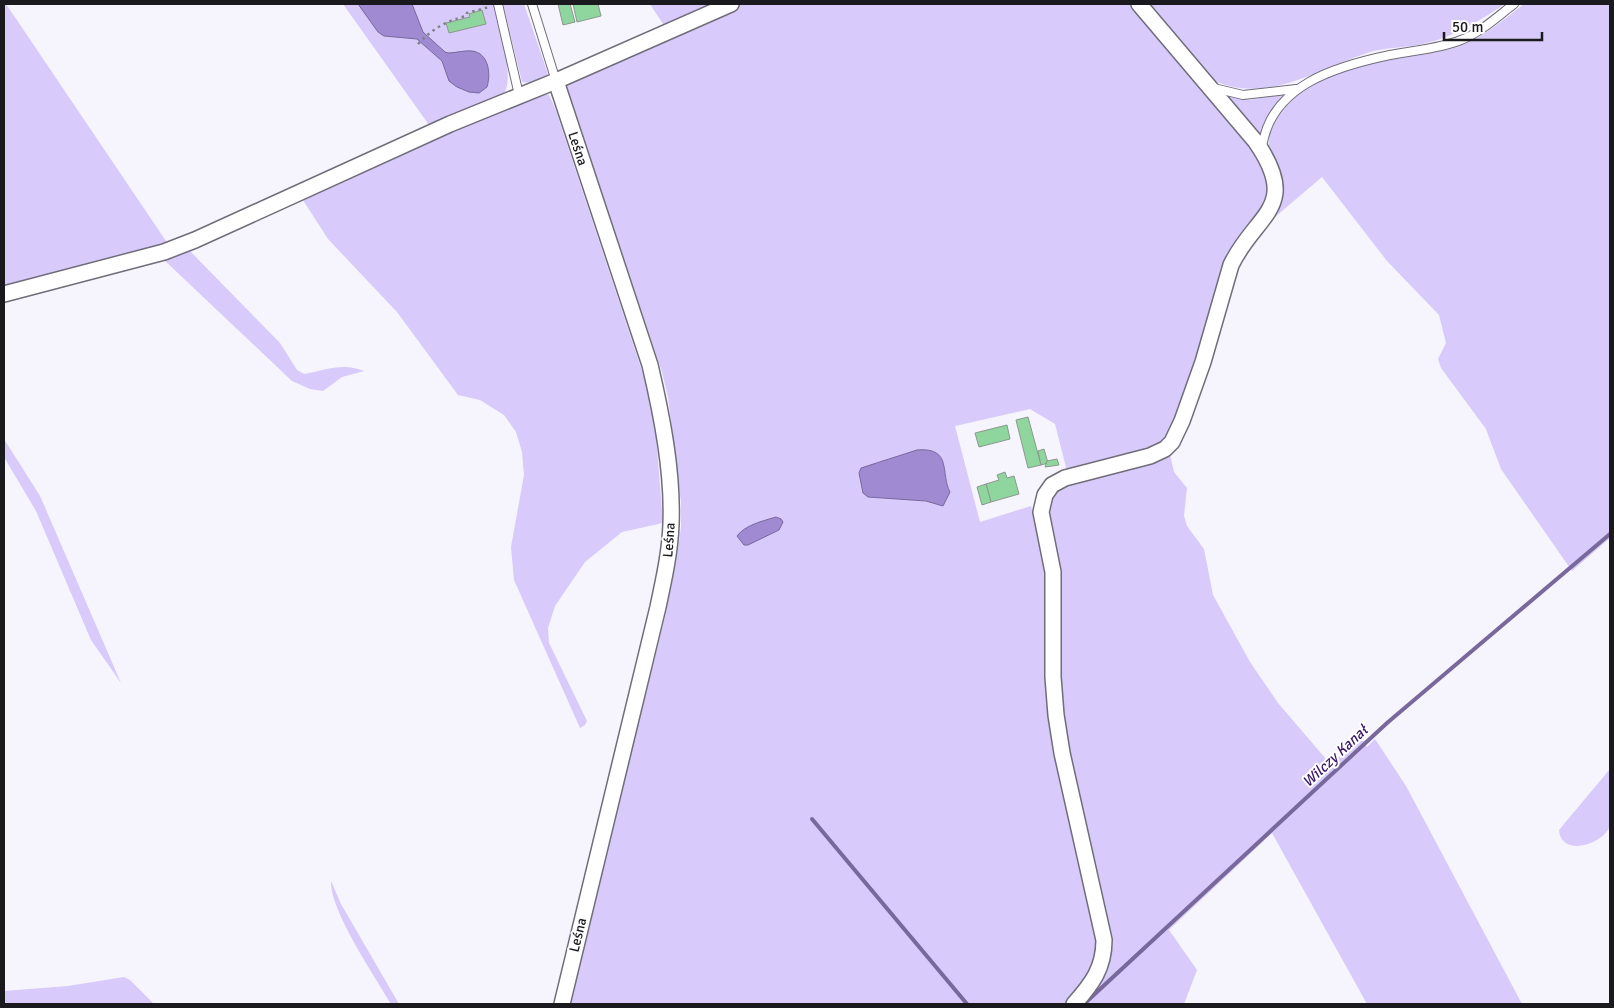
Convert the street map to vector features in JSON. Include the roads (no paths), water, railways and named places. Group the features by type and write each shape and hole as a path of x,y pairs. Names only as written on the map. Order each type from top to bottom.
{"street":[{"path":"4,294 164,252 195,240 290,195 731,4"},
{"path":"1074,1004 1088,989 1099,971 1104,952 1104,940 1062,753 1056,715 1053,677 1053,572 1041,512 1045,494 1052,484 1065,478 1150,456 1165,449 1172,442 1204,362 1232,265 1238,251 1268,214 1273,203 1274,181 1262,152 1139,4"},
{"name":"Leśna","path":"556,80 650,365 658,402 668,468 671,523 668,562 658,607 562,1004"}],"lane":[{"path":"498,4 519,95"},
{"path":"532,4 556,80"},
{"path":"1208,86 1243,95 1296,89 1326,74 1365,61 1462,40 1514,4"},
{"path":"1262,152 1268,124 1276,111 1296,89"}],"waterway":[{"name":"Wilczy Kanał","path":"1084,1004 1387,723 1610,534"},
{"path":"812,819 967,1004"}]}
